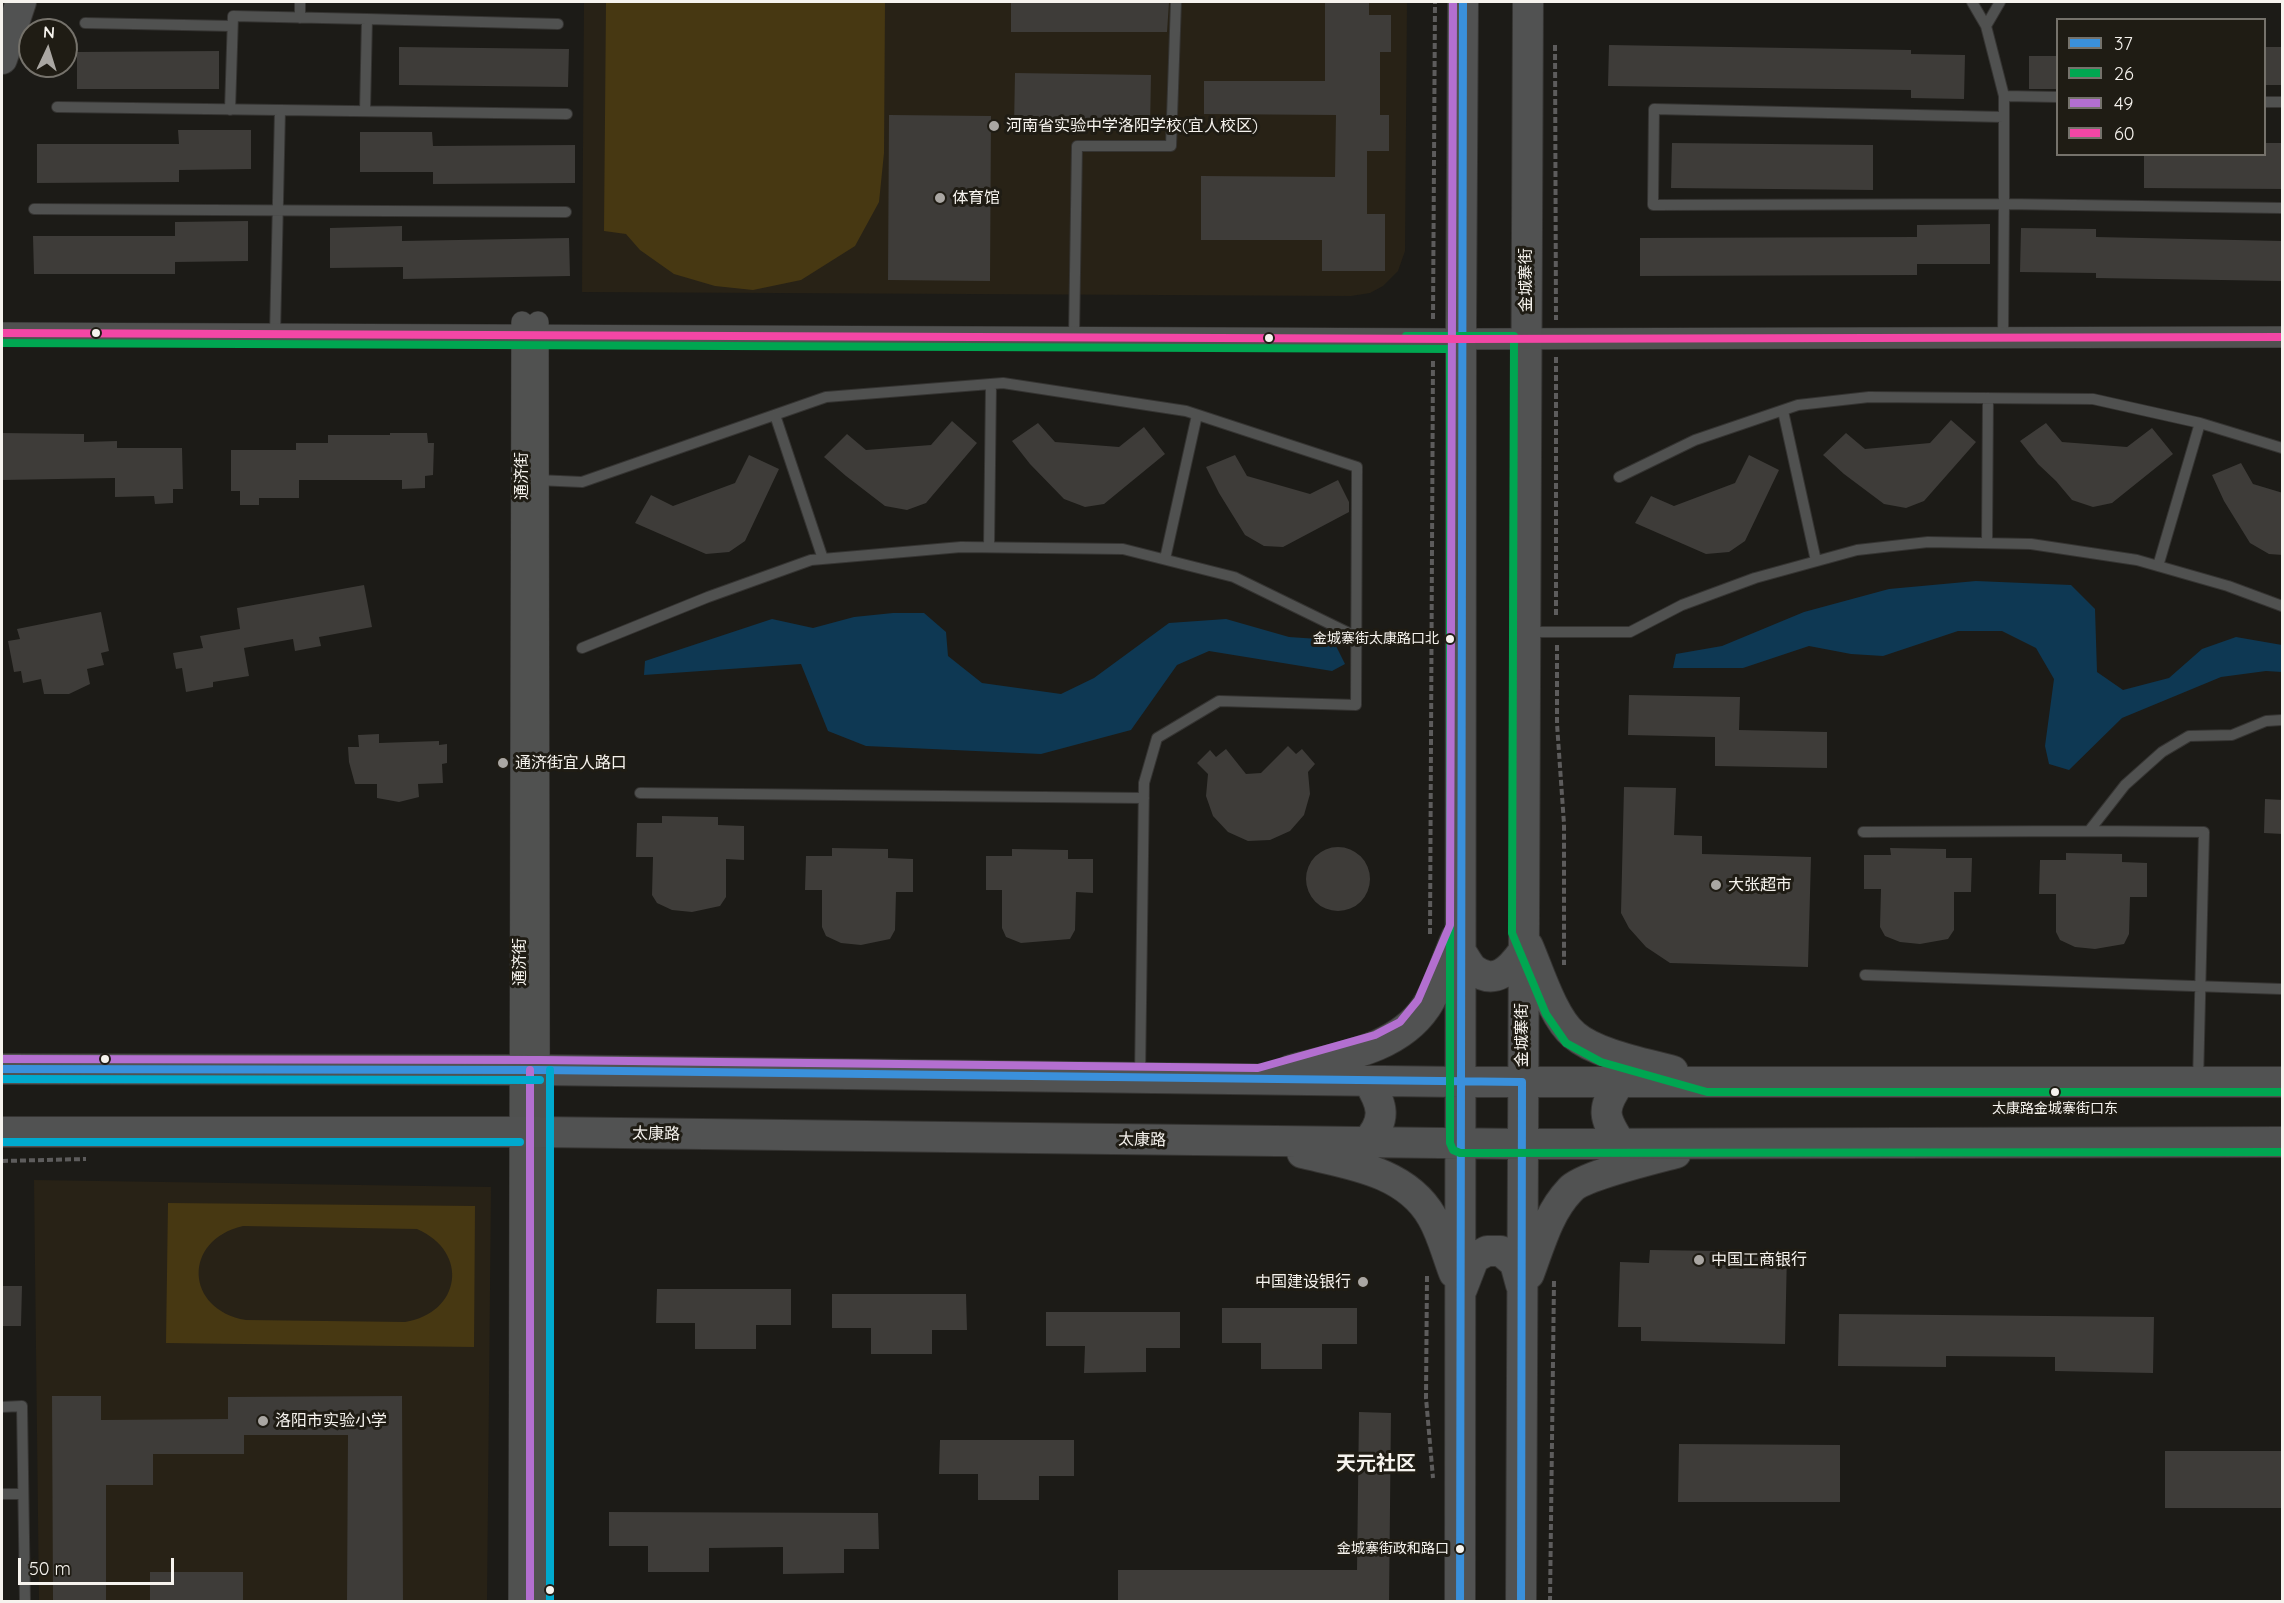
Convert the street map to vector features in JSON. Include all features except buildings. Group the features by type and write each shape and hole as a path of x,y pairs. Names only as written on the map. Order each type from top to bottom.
{"main road":[{"path":"2,59 21,2"},
{"path":"1460,1602 1460,939 1447,332 1463,2"},
{"name":"金城寨街","path":"1521,1602 1522,942 1528,2"},
{"path":"1460,939 1474,970 1487,975 1503,975 1522,942"},
{"path":"1259,1079 1379,1045 1407,1030 1427,1006 1460,939"},
{"path":"1522,942 1555,1009 1574,1035 1605,1052 1709,1082"},
{"path":"2,1069 530,1071 1460,1082 2283,1082"},
{"path":"1368,1081 1380,1100 1379,1128 1368,1142"},
{"path":"1620,1082 1608,1099 1608,1123 1621,1144"},
{"name":"太康路","path":"2,1132 530,1132 1522,1144 2283,1142"},
{"path":"1253,1141 1375,1171 1409,1189 1432,1216 1461,1292"},
{"path":"1522,1291 1552,1214 1571,1188 1598,1175 1709,1143"},
{"path":"1461,1292 1474,1258 1487,1251 1501,1251 1515,1263 1522,1291"}],"street":[{"path":"2,320 275,328"},
{"path":"2003,331 2283,323"},
{"path":"2,333 275,328 530,328 1447,332 2003,331 2283,337"},
{"name":"通济街","path":"530,328 530,1132 540,1602"},
{"name":"通济街","path":"519,1602 530,1132"}],"lane":[{"path":"300,2 300,18"},
{"path":"1074,331 1077,146 1172,146 1176,2"},
{"path":"1972,2 1986,26 2004,96 2003,331"},
{"path":"1986,26 2000,2"},
{"path":"230,110 232,16 558,24"},
{"path":"365,111 367,19"},
{"path":"85,23 232,26"},
{"path":"2004,96 2056,97"},
{"path":"2266,102 2283,102"},
{"path":"57,108 567,114"},
{"path":"2004,117 1654,109 1653,204 2004,204 2283,208"},
{"path":"275,328 280,110"},
{"path":"33,209 566,212"},
{"path":"529,480 582,482 826,397 1003,382 1186,411 1357,467 1356,705 1219,701 1157,738 1144,783 1140,1078"},
{"path":"989,547 991,384"},
{"path":"1619,477 1695,440 1798,405 1869,396 2093,399 2200,423 2283,448"},
{"path":"1987,543 1988,398"},
{"path":"1783,411 1816,561"},
{"path":"776,415 822,559"},
{"path":"1165,559 1197,415"},
{"path":"2157,566 2200,423"},
{"path":"1524,632 1630,632 1682,605 1755,578 1857,550 1929,542 2031,544 2137,560 2228,586 2283,606"},
{"path":"582,648 708,597 811,560 961,547 1123,549 1234,577 1357,637"},
{"path":"2089,831 2125,785 2162,752 2189,736 2232,735 2266,721 2283,720"},
{"path":"640,793 1144,798"},
{"path":"1863,832 2204,832 2198,1082"},
{"path":"1865,975 2283,989"},
{"path":"2,1407 22,1406 25,1602"},
{"path":"2,1494 23,1494"}],"path":[{"path":"1430,939 1447,332 1435,2"},
{"path":"1555,38 1557,724 1563,824 1564,968"},
{"path":"1427,1269 1426,1398 1434,1485"},
{"path":"1550,1602 1554,1275"}],"shaded area":[{"name":"河南省实验中学洛阳学校(宜人校区)","path":"584,2 1407,2 1405,251 1398,271 1383,286 1370,293 1351,296 582,292"},
{"path":"606,2 885,2 884,153 879,202 855,246 801,280 753,290 715,286 674,274 640,250 626,234 604,231"},
{"name":"洛阳市实验小学","path":"34,1180 491,1187 487,1601 39,1601"},
{"path":"168,1203 475,1206 474,1347 166,1343","holes":["243,1226 417,1229 434,1239 445,1252 451,1266 452,1281 447,1295 438,1307 424,1316 405,1322 246,1320 226,1314 211,1303 202,1290 199,1274 201,1259 209,1245 223,1234"]}],"water":[{"path":"1976,581 2071,585 2095,609 2097,672 2123,690 2169,678 2202,649 2236,637 2282,645 2282,672 2266,671 2221,677 2122,718 2069,770 2049,764 2045,746 2054,679 2036,648 2002,631 1958,631 1883,656 1851,654 1809,646 1743,668 1673,668 1676,654 1722,646 1804,612 1889,589"},
{"path":"924,613 946,632 948,656 982,683 1061,694 1094,678 1169,623 1226,619 1289,637 1333,640 1345,664 1332,671 1209,651 1177,665 1131,730 1041,754 866,746 828,731 801,664 644,675 645,661 772,619 813,628 854,617"}],"transit line":[{"name":"49","path":"2,1059 540,1060 1258,1068 1375,1035 1400,1022 1418,1000 1450,925 1453,2"},
{"name":"37","path":"1460,1602 1463,2"},
{"name":"60","path":"2,333 1461,339 2282,337"},
{"name":"26","path":"1406,336 1514,336 1512,933 1546,1014 1566,1043 1601,1062 1707,1092 2282,1092"},
{"name":"26","path":"2,343 1450,349 1450,1143 1453,1150 1460,1153 2282,1152"},
{"name":"37","path":"2,1069 540,1070 1522,1082"},
{"name":"49","path":"530,1070 530,1602"},
{"path":"550,1070 550,1602"},
{"path":"2,1079 540,1080"},
{"name":"37","path":"1521,1602 1522,1082"},
{"path":"2,1142 520,1142"}],"place":[{"name":"河南省实验中学洛阳学校(宜人校区)","path":"994,126"},
{"name":"体育馆","path":"940,198"},
{"name":"金城寨街太康路口北","path":"1450,639"},
{"name":"通济街宜人路口","path":"503,763"},
{"name":"大张超市","path":"1716,885"},
{"name":"太康路金城寨街口东","path":"2055,1092"},
{"name":"中国工商银行","path":"1699,1260"},
{"name":"中国建设银行","path":"1363,1282"},
{"name":"洛阳市实验小学","path":"263,1421"},
{"name":"金城寨街政和路口","path":"1460,1549"}],"district":[{"name":"天元社区","path":"1376,1464"}]}
